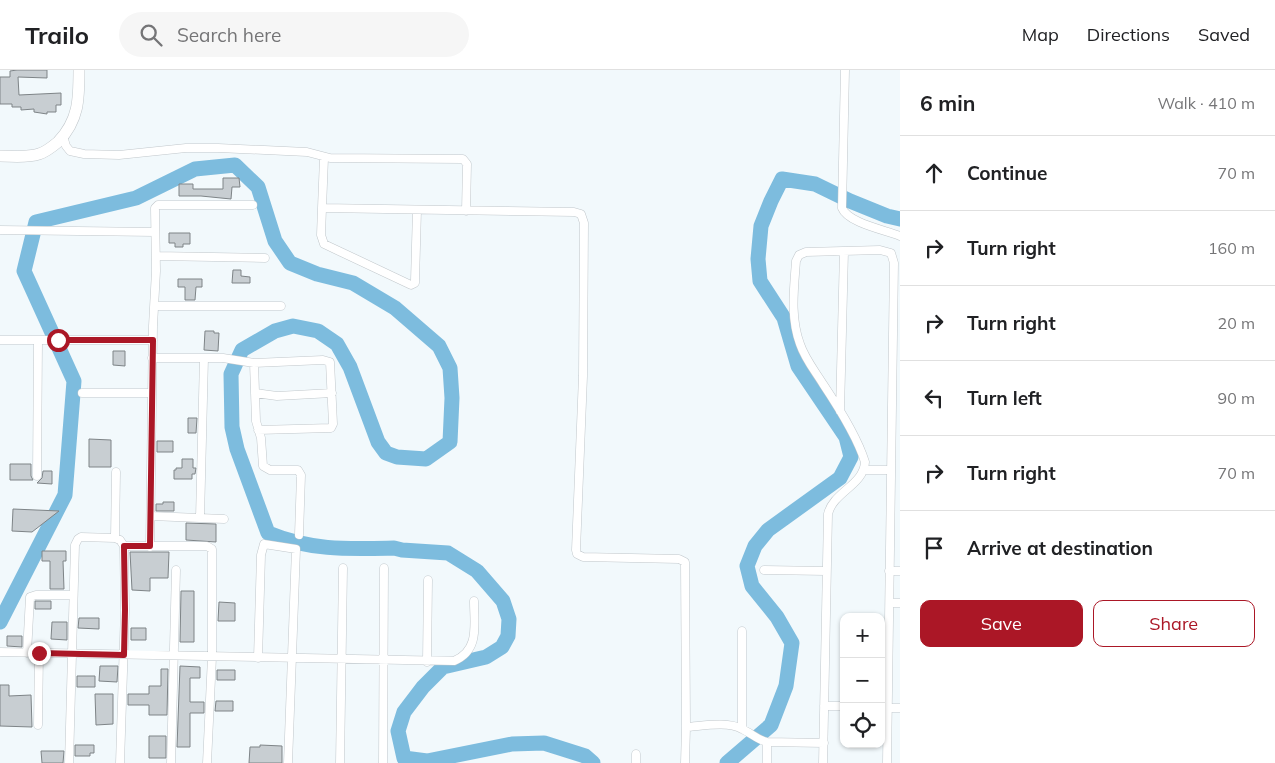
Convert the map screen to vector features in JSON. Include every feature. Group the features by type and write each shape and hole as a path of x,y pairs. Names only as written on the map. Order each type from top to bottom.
{"street":[{"path":"0,156 40,154 52,148 70,127 78,104 79,70"},
{"path":"845,70 842,198 844,213 848,217 900,236"},
{"path":"63,136 66,146 70,151 84,154 119,155 186,148 218,148 307,152 324,158 463,159 467,164 466,211"},
{"path":"324,158 321,235 324,244 411,285 415,283 417,210"},
{"path":"150,546 152,358 156,256 155,208 158,205 253,205"},
{"path":"322,208 574,212 581,214 583,218 583,376 576,550 577,554 583,557 679,559 685,562 685,763"},
{"path":"0,230 155,232"},
{"path":"823,763 826,571 830,507 834,500 862,476 866,462 840,413 807,360 800,344 793,306 796,260 798,254 806,252 886,250 893,257 890,603 885,707 887,763"},
{"path":"840,413 844,251"},
{"path":"156,256 265,258"},
{"path":"154,306 281,306"},
{"path":"0,340 153,340"},
{"path":"37,476 39,340"},
{"path":"152,358 230,358 254,363 328,361 332,365 333,424 331,428 258,430"},
{"path":"200,518 204,358"},
{"path":"254,363 256,421 261,438 262,462 270,470 298,470 300,472 299,535"},
{"path":"82,393 152,393"},
{"path":"255,393 277,396 332,393"},
{"path":"865,470 890,470"},
{"path":"115,538 116,472"},
{"path":"151,516 224,519"},
{"path":"69,763 73,595 76,541 81,537 115,538 120,540 124,546 125,610 120,763"},
{"path":"258,658 261,555 264,544 296,549 288,763"},
{"path":"124,546 207,546 212,549 212,657 207,763"},
{"path":"340,763 343,568"},
{"path":"383,763 384,568"},
{"path":"171,763 176,570"},
{"path":"764,570 826,571"},
{"path":"890,571 900,571"},
{"path":"427,662 428,580"},
{"path":"27,653 30,597 36,594 73,595"},
{"path":"0,652 427,662 454,661 464,657 473,643 474,601"},
{"path":"890,603 900,603"},
{"path":"742,631 742,728"},
{"path":"38,725 39,653"},
{"path":"824,706 840,706"},
{"path":"885,707 900,708"},
{"path":"686,727 725,725 742,728 764,741 824,743"},
{"path":"764,741 766,763"},
{"path":"636,754 636,763"}],"building":[{"path":"47,70 47,78 18,77 19,95 61,93 61,105 56,105 56,112 47,112 47,114 34,112 34,109 21,110 21,107 12,107 12,104 0,104 0,77 10,77 10,71"},
{"path":"223,178 239,178 240,187 232,187 231,199 179,196 179,184 193,184 193,189 223,189"},
{"path":"169,233 190,233 190,244 183,244 183,247 175,247 175,243 169,243"},
{"path":"233,270 241,270 241,276 250,277 250,283 232,283"},
{"path":"178,279 202,279 202,287 196,287 195,300 185,300 185,287 178,287"},
{"path":"205,331 219,333 218,351 204,350"},
{"path":"113,351 125,351 125,366 113,365"},
{"path":"188,418 197,418 196,433 188,433"},
{"path":"89,439 111,440 111,467 89,467"},
{"path":"157,441 173,441 173,452 157,452"},
{"path":"182,459 193,459 193,468 196,468 195,474 192,474 192,479 174,479 174,470 182,468"},
{"path":"10,464 31,464 33,480 10,480"},
{"path":"43,471 52,471 52,484 37,483 42,478"},
{"path":"163,502 174,502 174,511 156,511 156,504 163,504"},
{"path":"13,509 59,511 32,532 12,531"},
{"path":"186,523 216,524 216,542 186,540"},
{"path":"42,551 66,551 66,561 63,561 64,589 50,589 50,561 42,561"},
{"path":"130,552 169,552 168,578 150,578 150,591 132,590"},
{"path":"181,591 194,591 194,642 180,642"},
{"path":"35,601 51,601 51,609 35,609"},
{"path":"219,602 235,603 235,621 218,621"},
{"path":"79,618 99,618 99,629 78,628"},
{"path":"52,622 67,622 67,640 51,639"},
{"path":"131,628 146,628 146,640 131,640"},
{"path":"7,636 22,636 22,647 7,646"},
{"path":"100,666 118,666 117,682 99,681"},
{"path":"180,666 200,667 200,678 190,678 190,702 204,702 204,713 190,713 190,747 177,747"},
{"path":"161,669 168,669 167,715 149,715 149,705 128,705 128,694 149,694 149,686 161,686"},
{"path":"217,670 235,670 235,680 217,680"},
{"path":"77,676 95,676 95,687 77,687"},
{"path":"0,685 9,685 9,696 31,695 32,727 0,726"},
{"path":"95,694 113,694 113,724 96,725"},
{"path":"216,701 233,701 233,711 215,711"},
{"path":"149,736 166,736 166,758 149,758"},
{"path":"75,745 94,745 94,753 90,753 90,756 75,756"},
{"path":"260,745 282,746 282,763 249,763 250,747 260,747"},
{"path":"41,751 64,751 63,763 42,763"}],"waterway":[{"path":"0,622 65,495 74,381 24,271 36,222 136,198 195,169 235,165 258,187 275,241 290,263 317,274 353,283 395,308 439,346 450,368 452,398 450,442 426,459 397,457 386,453 378,442 350,367 337,344 318,331 293,326 275,331 242,350 231,374 232,427 237,449 268,533 300,543 331,548 394,548 448,553 477,571 503,601 509,619 508,636 502,647 486,657 443,667 423,687 404,712 398,731 404,758 427,761 512,744 544,743 585,756 593,763"},
{"path":"727,763 771,725 786,686 792,643 777,617 752,586 747,566 755,546 768,530 840,478 851,457 846,437 798,366 784,318 760,281 758,259 761,226 782,179 815,184 850,201 887,216 900,219"}],"route":[{"path":"39,653 124,655 124,546 150,546 153,340 58,340"}]}
